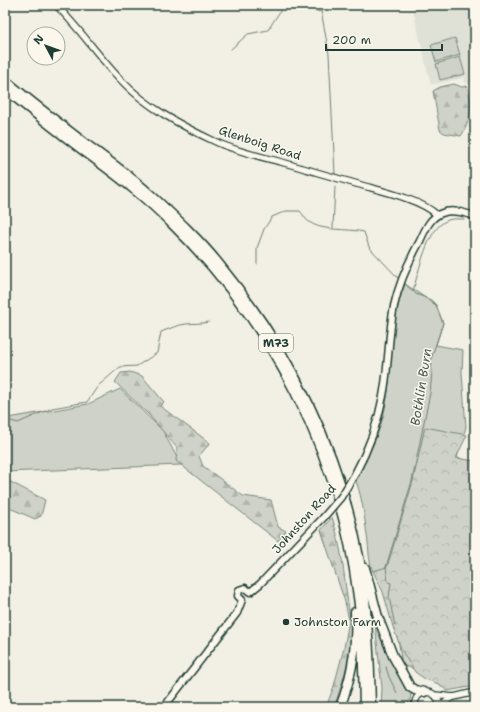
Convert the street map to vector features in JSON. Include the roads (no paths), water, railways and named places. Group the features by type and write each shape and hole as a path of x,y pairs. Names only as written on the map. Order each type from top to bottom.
{"highway":[{"name":"M73","path":"5,80 123,172 150,194 176,219 218,263 246,298 277,344 311,406 338,475 345,498 361,571 368,629 371,707"},
{"name":"M73","path":"5,89 147,201 172,223 219,274 240,301 270,345 309,421 336,493 349,544 358,591 363,649 364,707"},
{"path":"336,493 351,573 355,621 355,643 352,665 340,707"},
{"path":"345,498 378,617 391,652 398,667 410,686 415,690 424,692"}],"main road":[{"path":"437,215 448,212 475,216"},
{"name":"Johnston Road","path":"242,600 248,599 250,592 260,584 323,518 341,497 355,474 374,432 383,398 394,306 399,289 424,232 437,215"},
{"name":"Johnston Road","path":"242,600 238,596 239,590 245,588 250,592"},
{"name":"Johnston Road","path":"164,707 237,613 242,600"}],"street":[{"name":"Glenboig Road","path":"56,5 76,25 97,54 122,82 154,108 171,119 215,142 240,151 393,194 425,206 437,215"},
{"path":"414,706 417,696 424,692 454,697 475,692"},
{"path":"435,695 439,701 439,707"},
{"path":"439,707 454,697"}],"waterway":[{"path":"231,49 248,34 268,30 284,5"},
{"path":"302,5 320,12"},
{"path":"320,5 329,54 335,174"},
{"path":"333,228 335,187"},
{"name":"Bothlin Burn","path":"257,264 257,248 264,229 272,217 286,211 300,211 308,221 320,227 364,232 369,247 399,279"},
{"path":"413,290 421,262 429,242 439,226 448,220 464,219"},
{"path":"470,220 475,221"},
{"name":"Bothlin Burn","path":"395,626 389,597 391,583 388,582 386,567 412,481 430,393 432,372 431,359 443,323 436,305 431,300 416,294 403,282"},
{"name":"Bothlin Burn","path":"5,421 18,423 52,408 87,402 98,386 120,367 137,366 157,353 161,332 173,327 209,322"},
{"name":"Bothlin Burn","path":"386,667 397,693"}],"place":[{"name":"Johnston Farm","path":"286,622"}]}
